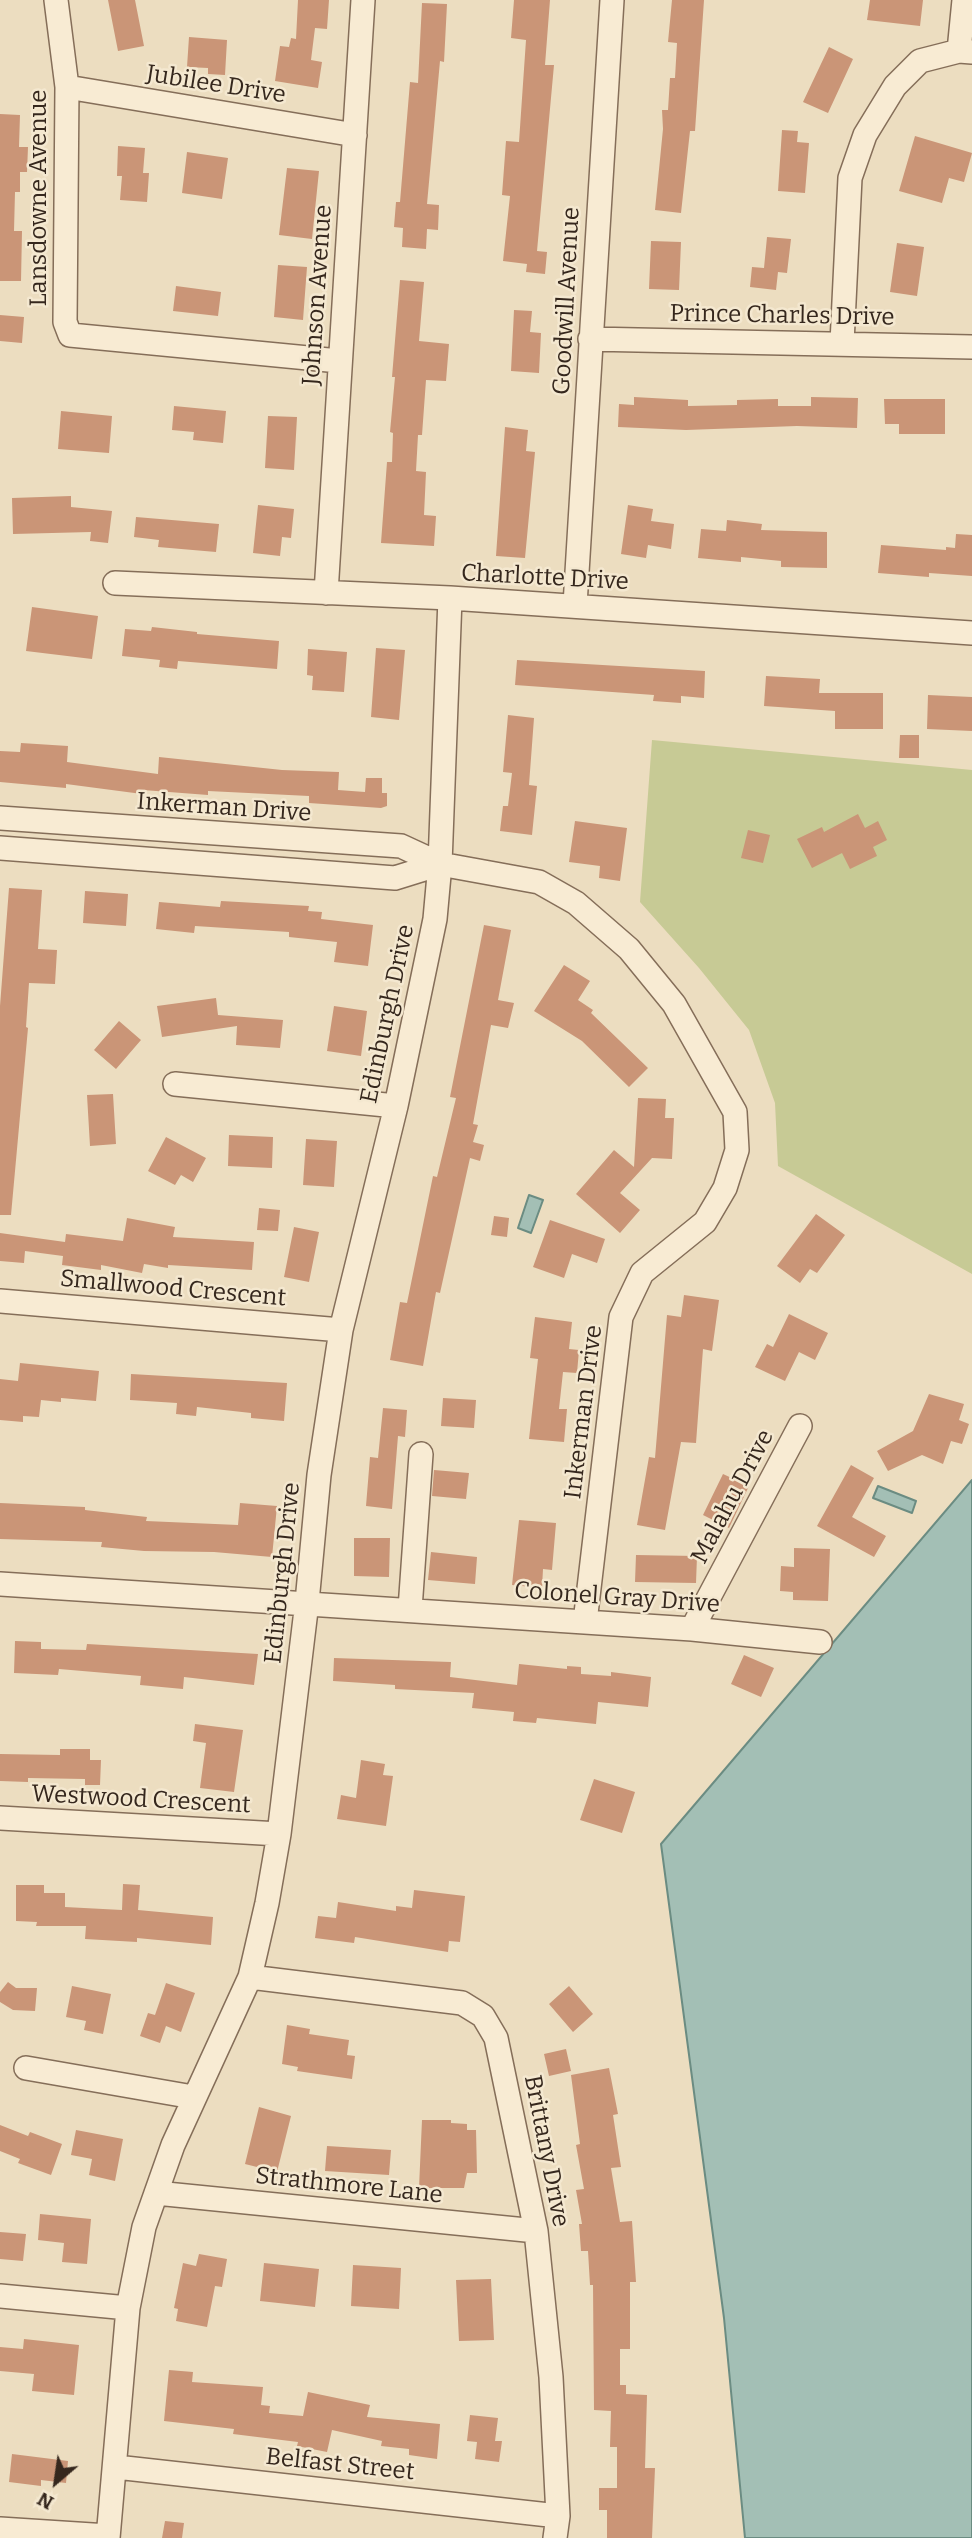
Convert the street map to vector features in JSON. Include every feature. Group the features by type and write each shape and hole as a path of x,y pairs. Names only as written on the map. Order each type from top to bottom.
{"street":[{"name":"Lansdowne Avenue","path":"55,0 67,87 65,323 70,335 339,361"},
{"name":"Johnson Avenue","path":"326,593 363,0"},
{"name":"Goodwill Avenue","path":"575,605 612,0"},
{"path":"842,343 850,178 865,135 895,86 920,61 966,51 964,0"},
{"name":"Jubilee Drive","path":"67,87 355,135"},
{"name":"Prince Charles Drive","path":"590,338 972,347"},
{"name":"Charlotte Drive","path":"115,583 575,605 972,633"},
{"name":"Edinburgh Drive","path":"108,2537 128,2308 144,2227 193,2098 250,1977 279,1834 307,1602 319,1475 341,1329 425,976 440,864 450,598"},
{"name":"Inkerman Drive","path":"0,818 401,846 440,864 539,882 576,903 629,948 674,1004 735,1112 737,1150 725,1188 705,1222 642,1273 621,1317 585,1622"},
{"name":"Inkerman Drive","path":"0,848 395,877 440,864"},
{"path":"175,1084 396,1106"},
{"name":"Smallwood Crescent","path":"0,1301 341,1329"},
{"name":"Malahu Drive","path":"692,1629 800,1426"},
{"path":"410,1609 421,1454"},
{"name":"Colonel Gray Drive","path":"0,1584 410,1609 692,1629 820,1642"},
{"name":"Westwood Crescent","path":"0,1818 279,1834"},
{"name":"Brittany Drive","path":"250,1977 462,2004 483,2017 496,2038 536,2231 551,2377 556,2527"},
{"path":"26,2068 193,2098"},
{"name":"Strathmore Lane","path":"156,2193 536,2231"},
{"path":"0,2296 128,2308"},
{"name":"Belfast Street","path":"116,2467 556,2527"},
{"path":"0,2529 108,2537"}],"green space":[{"path":"652,740 972,770 972,1274 778,1166 775,1103 749,1030 699,968 640,902"}],"water":[{"path":"529,1195 543,1200 531,1233 518,1228"},
{"path":"972,1480 972,2538 745,2538 724,2318 661,1844"},
{"path":"878,1486 916,1501 912,1513 873,1498"}],"building":[{"path":"108,0 135,0 144,46 118,51"},
{"path":"298,0 329,0 327,29 315,28 311,60 322,62 318,88 275,81 280,46 289,47 291,38 296,39"},
{"path":"514,0 550,0 545,65 554,65 537,251 547,252 545,274 526,272 527,264 503,261 510,196 502,195 506,141 519,142 526,40 511,38"},
{"path":"672,0 704,0 695,131 690,131 681,213 655,210 663,129 662,110 668,110 670,78 675,78 677,43 668,42"},
{"path":"870,0 923,0 920,26 867,20"},
{"path":"422,3 447,4 444,62 440,61 427,204 439,205 438,230 427,229 426,249 402,247 403,228 394,227 396,202 400,202 410,82 418,83"},
{"path":"189,37 227,40 225,75 208,74 208,68 187,67"},
{"path":"829,47 853,59 828,113 803,102"},
{"path":"0,114 20,115 19,147 28,147 27,172 20,172 20,192 15,192 14,231 22,231 21,281 0,281"},
{"path":"782,130 798,131 797,142 809,143 805,193 778,191"},
{"path":"915,136 972,153 964,182 949,178 942,203 899,191"},
{"path":"118,146 145,148 143,173 149,173 147,202 120,200 122,176 117,176"},
{"path":"187,152 228,158 222,199 182,193"},
{"path":"287,168 319,171 312,239 279,235"},
{"path":"767,237 791,239 787,273 778,272 776,290 750,287 752,267 764,268"},
{"path":"651,241 681,242 679,290 649,289"},
{"path":"897,243 924,247 917,296 890,292"},
{"path":"278,265 307,267 303,320 274,317"},
{"path":"400,280 424,282 419,341 449,344 446,381 426,380 422,435 418,435 416,471 426,472 424,515 436,516 434,546 381,543 387,462 392,462 393,433 390,432 395,377 392,377"},
{"path":"176,286 221,292 218,316 173,311"},
{"path":"514,310 532,311 530,332 541,333 539,373 511,371"},
{"path":"0,315 24,317 22,343 0,341"},
{"path":"634,397 688,400 688,406 737,405 737,400 778,399 778,406 811,406 811,397 858,398 857,428 797,426 686,430 618,427 619,404 634,405"},
{"path":"884,399 945,399 945,434 899,434 899,424 885,424"},
{"path":"174,406 226,411 223,443 193,440 194,432 172,430"},
{"path":"61,411 112,416 109,453 58,449"},
{"path":"268,416 297,417 294,470 265,468"},
{"path":"505,427 528,430 526,451 535,452 525,558 496,556"},
{"path":"71,496 71,507 112,511 108,543 90,541 91,532 13,534 12,498"},
{"path":"258,505 294,509 291,538 282,537 280,556 253,553"},
{"path":"628,505 653,509 651,521 674,524 671,549 648,545 646,558 621,554"},
{"path":"136,517 219,524 216,552 158,547 159,540 134,537"},
{"path":"727,520 762,524 761,530 827,532 827,568 781,567 781,561 741,557 741,562 698,558 701,529 726,531"},
{"path":"956,534 972,535 972,576 929,573 929,577 878,573 881,545 946,550 946,547 955,548"},
{"path":"32,607 98,616 92,659 26,651"},
{"path":"152,627 279,641 277,669 178,661 177,669 159,667 160,660 122,656 125,629 151,631"},
{"path":"376,648 405,650 399,720 371,717"},
{"path":"308,649 347,652 344,692 312,690 313,676 307,675"},
{"path":"517,660 705,671 704,698 681,696 681,703 653,701 654,695 515,685"},
{"path":"766,676 820,679 819,693 883,693 883,729 835,729 835,711 764,706"},
{"path":"928,695 972,697 972,731 927,729"},
{"path":"508,715 534,718 529,785 537,786 532,835 500,831 503,806 508,806 512,773 503,772"},
{"path":"900,735 919,735 919,758 899,758"},
{"path":"21,743 68,746 67,762 158,774 159,757 282,770 339,772 338,790 365,792 366,778 382,778 382,793 387,793 387,806 381,808 309,803 309,796 208,791 208,795 143,790 142,794 66,784 66,788 0,782 0,751 20,752"},
{"path":"858,814 865,828 878,821 887,840 873,847 877,856 850,869 842,853 812,868 797,839 822,827 824,832"},
{"path":"575,821 627,828 620,881 599,878 600,866 569,862"},
{"path":"748,830 770,835 763,863 741,858"},
{"path":"9,888 42,890 38,949 57,950 55,984 29,983 28,1028 11,1215 0,1215 0,1006"},
{"path":"85,891 128,894 126,926 83,923"},
{"path":"221,901 309,906 308,911 322,912 321,919 373,925 368,966 334,962 337,942 289,937 289,932 195,926 194,933 156,929 159,902 220,907"},
{"path":"484,925 511,930 498,1000 514,1003 508,1028 491,1025 473,1124 478,1125 473,1142 484,1145 480,1161 470,1158 440,1293 436,1292 423,1366 390,1360 400,1302 407,1303 433,1176 437,1177 456,1098 450,1097"},
{"path":"564,965 590,981 578,1000 593,1010 591,1013 648,1068 629,1087 582,1041 534,1011"},
{"path":"216,998 218,1015 283,1020 280,1048 236,1045 237,1026 162,1037 157,1006"},
{"path":"334,1006 367,1011 361,1056 327,1051"},
{"path":"119,1021 141,1040 116,1069 94,1050"},
{"path":"113,1094 116,1144 90,1146 87,1095"},
{"path":"638,1098 666,1099 665,1118 674,1118 672,1159 652,1158 620,1193 640,1210 620,1233 576,1194 614,1150 634,1167"},
{"path":"229,1135 273,1137 272,1168 228,1166"},
{"path":"166,1137 206,1158 193,1182 181,1175 175,1185 148,1171"},
{"path":"306,1139 337,1141 334,1187 303,1185"},
{"path":"259,1208 280,1210 278,1231 257,1230"},
{"path":"816,1214 845,1235 817,1273 810,1269 800,1283 777,1266"},
{"path":"494,1216 509,1218 507,1237 491,1235"},
{"path":"127,1218 175,1227 173,1237 254,1242 252,1270 168,1265 168,1268 144,1264 142,1273 101,1265 101,1270 62,1265 63,1256 25,1251 24,1263 0,1261 0,1233 65,1242 66,1234 123,1241"},
{"path":"550,1220 605,1239 597,1263 572,1254 564,1278 533,1267"},
{"path":"294,1227 319,1232 309,1282 284,1277"},
{"path":"684,1295 719,1300 712,1351 703,1349 696,1443 681,1442 665,1530 637,1525 649,1457 655,1458 667,1315 681,1317"},
{"path":"789,1314 828,1333 815,1360 799,1352 785,1381 755,1367 767,1344 773,1347"},
{"path":"535,1317 572,1322 569,1349 579,1350 577,1373 563,1372 559,1409 567,1409 564,1442 529,1439 538,1359 530,1358"},
{"path":"20,1363 99,1371 96,1401 61,1398 61,1402 41,1400 39,1417 23,1416 23,1422 0,1420 0,1379 18,1381"},
{"path":"131,1374 287,1383 284,1421 251,1418 251,1413 197,1407 196,1416 176,1414 177,1403 130,1400"},
{"path":"929,1394 964,1404 959,1420 969,1424 962,1444 951,1441 943,1464 922,1455 888,1471 877,1451 913,1431"},
{"path":"443,1398 476,1400 474,1428 441,1426"},
{"path":"383,1408 407,1410 405,1437 398,1436 392,1509 366,1506 370,1457 378,1458"},
{"path":"851,1465 874,1478 852,1517 886,1536 874,1557 817,1526"},
{"path":"434,1470 469,1473 466,1499 432,1496"},
{"path":"723,1474 749,1486 729,1528 703,1515"},
{"path":"0,1503 85,1507 85,1510 147,1517 146,1521 238,1525 240,1503 277,1506 272,1557 214,1552 144,1551 101,1547 102,1542 0,1539"},
{"path":"519,1520 556,1523 552,1570 543,1569 542,1588 512,1585"},
{"path":"354,1538 390,1538 389,1577 354,1576"},
{"path":"794,1548 830,1549 828,1601 793,1600 793,1592 780,1591 781,1566 794,1567"},
{"path":"431,1552 477,1557 475,1584 428,1580"},
{"path":"636,1555 697,1556 696,1583 635,1582"},
{"path":"15,1641 41,1642 41,1649 86,1650 87,1644 258,1654 254,1685 184,1677 183,1689 140,1685 141,1676 59,1669 58,1675 14,1673"},
{"path":"744,1655 774,1668 761,1697 731,1684"},
{"path":"334,1658 451,1662 450,1677 517,1685 519,1664 567,1669 567,1666 581,1667 581,1674 611,1676 611,1672 651,1677 648,1707 598,1702 596,1724 537,1718 536,1723 513,1721 514,1712 472,1708 474,1693 395,1689 395,1685 333,1681"},
{"path":"195,1724 243,1730 234,1792 200,1788 206,1743 193,1741"},
{"path":"60,1749 90,1749 90,1760 101,1760 100,1785 85,1785 85,1779 28,1778 28,1782 0,1781 0,1754 60,1755"},
{"path":"361,1760 385,1764 383,1775 393,1776 386,1826 337,1819 341,1795 356,1798"},
{"path":"594,1779 635,1792 622,1833 580,1820"},
{"path":"123,1884 140,1885 138,1910 213,1917 211,1945 137,1938 137,1942 85,1939 86,1926 36,1926 37,1922 16,1921 16,1885 44,1885 44,1893 65,1893 65,1907 122,1910"},
{"path":"414,1890 465,1896 460,1942 449,1941 448,1952 355,1937 354,1943 315,1938 318,1916 336,1918 338,1902 396,1911 396,1906 412,1908"},
{"path":"8,1982 16,1988 37,1988 35,2011 13,2010 0,2002 0,1992"},
{"path":"166,1983 195,1993 181,2032 166,2026 160,2043 140,2036 148,2013 155,2015"},
{"path":"72,1986 111,1994 103,2034 84,2030 86,2021 66,2017"},
{"path":"569,1986 593,2014 573,2032 549,2004"},
{"path":"287,2025 310,2029 309,2034 349,2040 347,2055 355,2056 352,2079 297,2071 298,2067 282,2064"},
{"path":"566,2049 571,2071 549,2076 544,2054"},
{"path":"609,2068 618,2114 613,2115 621,2167 611,2168 620,2222 632,2221 636,2282 630,2282 630,2349 620,2349 620,2385 626,2385 626,2394 647,2395 645,2468 655,2468 652,2538 607,2538 607,2510 599,2510 599,2488 617,2488 617,2447 610,2447 611,2411 594,2410 593,2285 590,2285 588,2251 581,2251 579,2224 582,2224 576,2190 584,2189 576,2145 580,2144 571,2075"},
{"path":"259,2107 291,2116 277,2172 245,2164"},
{"path":"422,2120 451,2120 451,2123 467,2124 467,2130 476,2130 477,2173 467,2173 464,2188 419,2188"},
{"path":"0,2125 28,2136 30,2132 62,2144 51,2175 18,2163 20,2159 0,2151"},
{"path":"76,2130 123,2139 115,2181 89,2175 92,2159 71,2155"},
{"path":"327,2146 391,2150 389,2175 325,2171"},
{"path":"40,2214 91,2219 87,2264 62,2262 64,2243 38,2240"},
{"path":"0,2232 26,2234 23,2261 0,2259"},
{"path":"199,2254 227,2259 222,2287 215,2286 207,2327 176,2321 178,2309 174,2308 183,2263 196,2266"},
{"path":"264,2263 319,2269 315,2307 260,2301"},
{"path":"353,2265 401,2268 399,2309 351,2306"},
{"path":"491,2279 494,2340 459,2341 456,2280"},
{"path":"24,2339 79,2345 74,2395 32,2391 34,2374 0,2371 0,2347 23,2349"},
{"path":"169,2370 193,2372 192,2382 263,2387 261,2405 270,2406 269,2413 303,2416 308,2392 370,2405 367,2417 440,2424 437,2459 409,2455 409,2449 381,2446 382,2441 332,2430 327,2452 297,2446 298,2442 233,2434 234,2429 164,2421"},
{"path":"470,2415 498,2418 495,2441 502,2441 499,2462 475,2459 477,2442 467,2441"},
{"path":"12,2454 68,2461 66,2483 41,2480 41,2486 9,2482"},
{"path":"165,2521 184,2523 182,2538 162,2538"}]}
